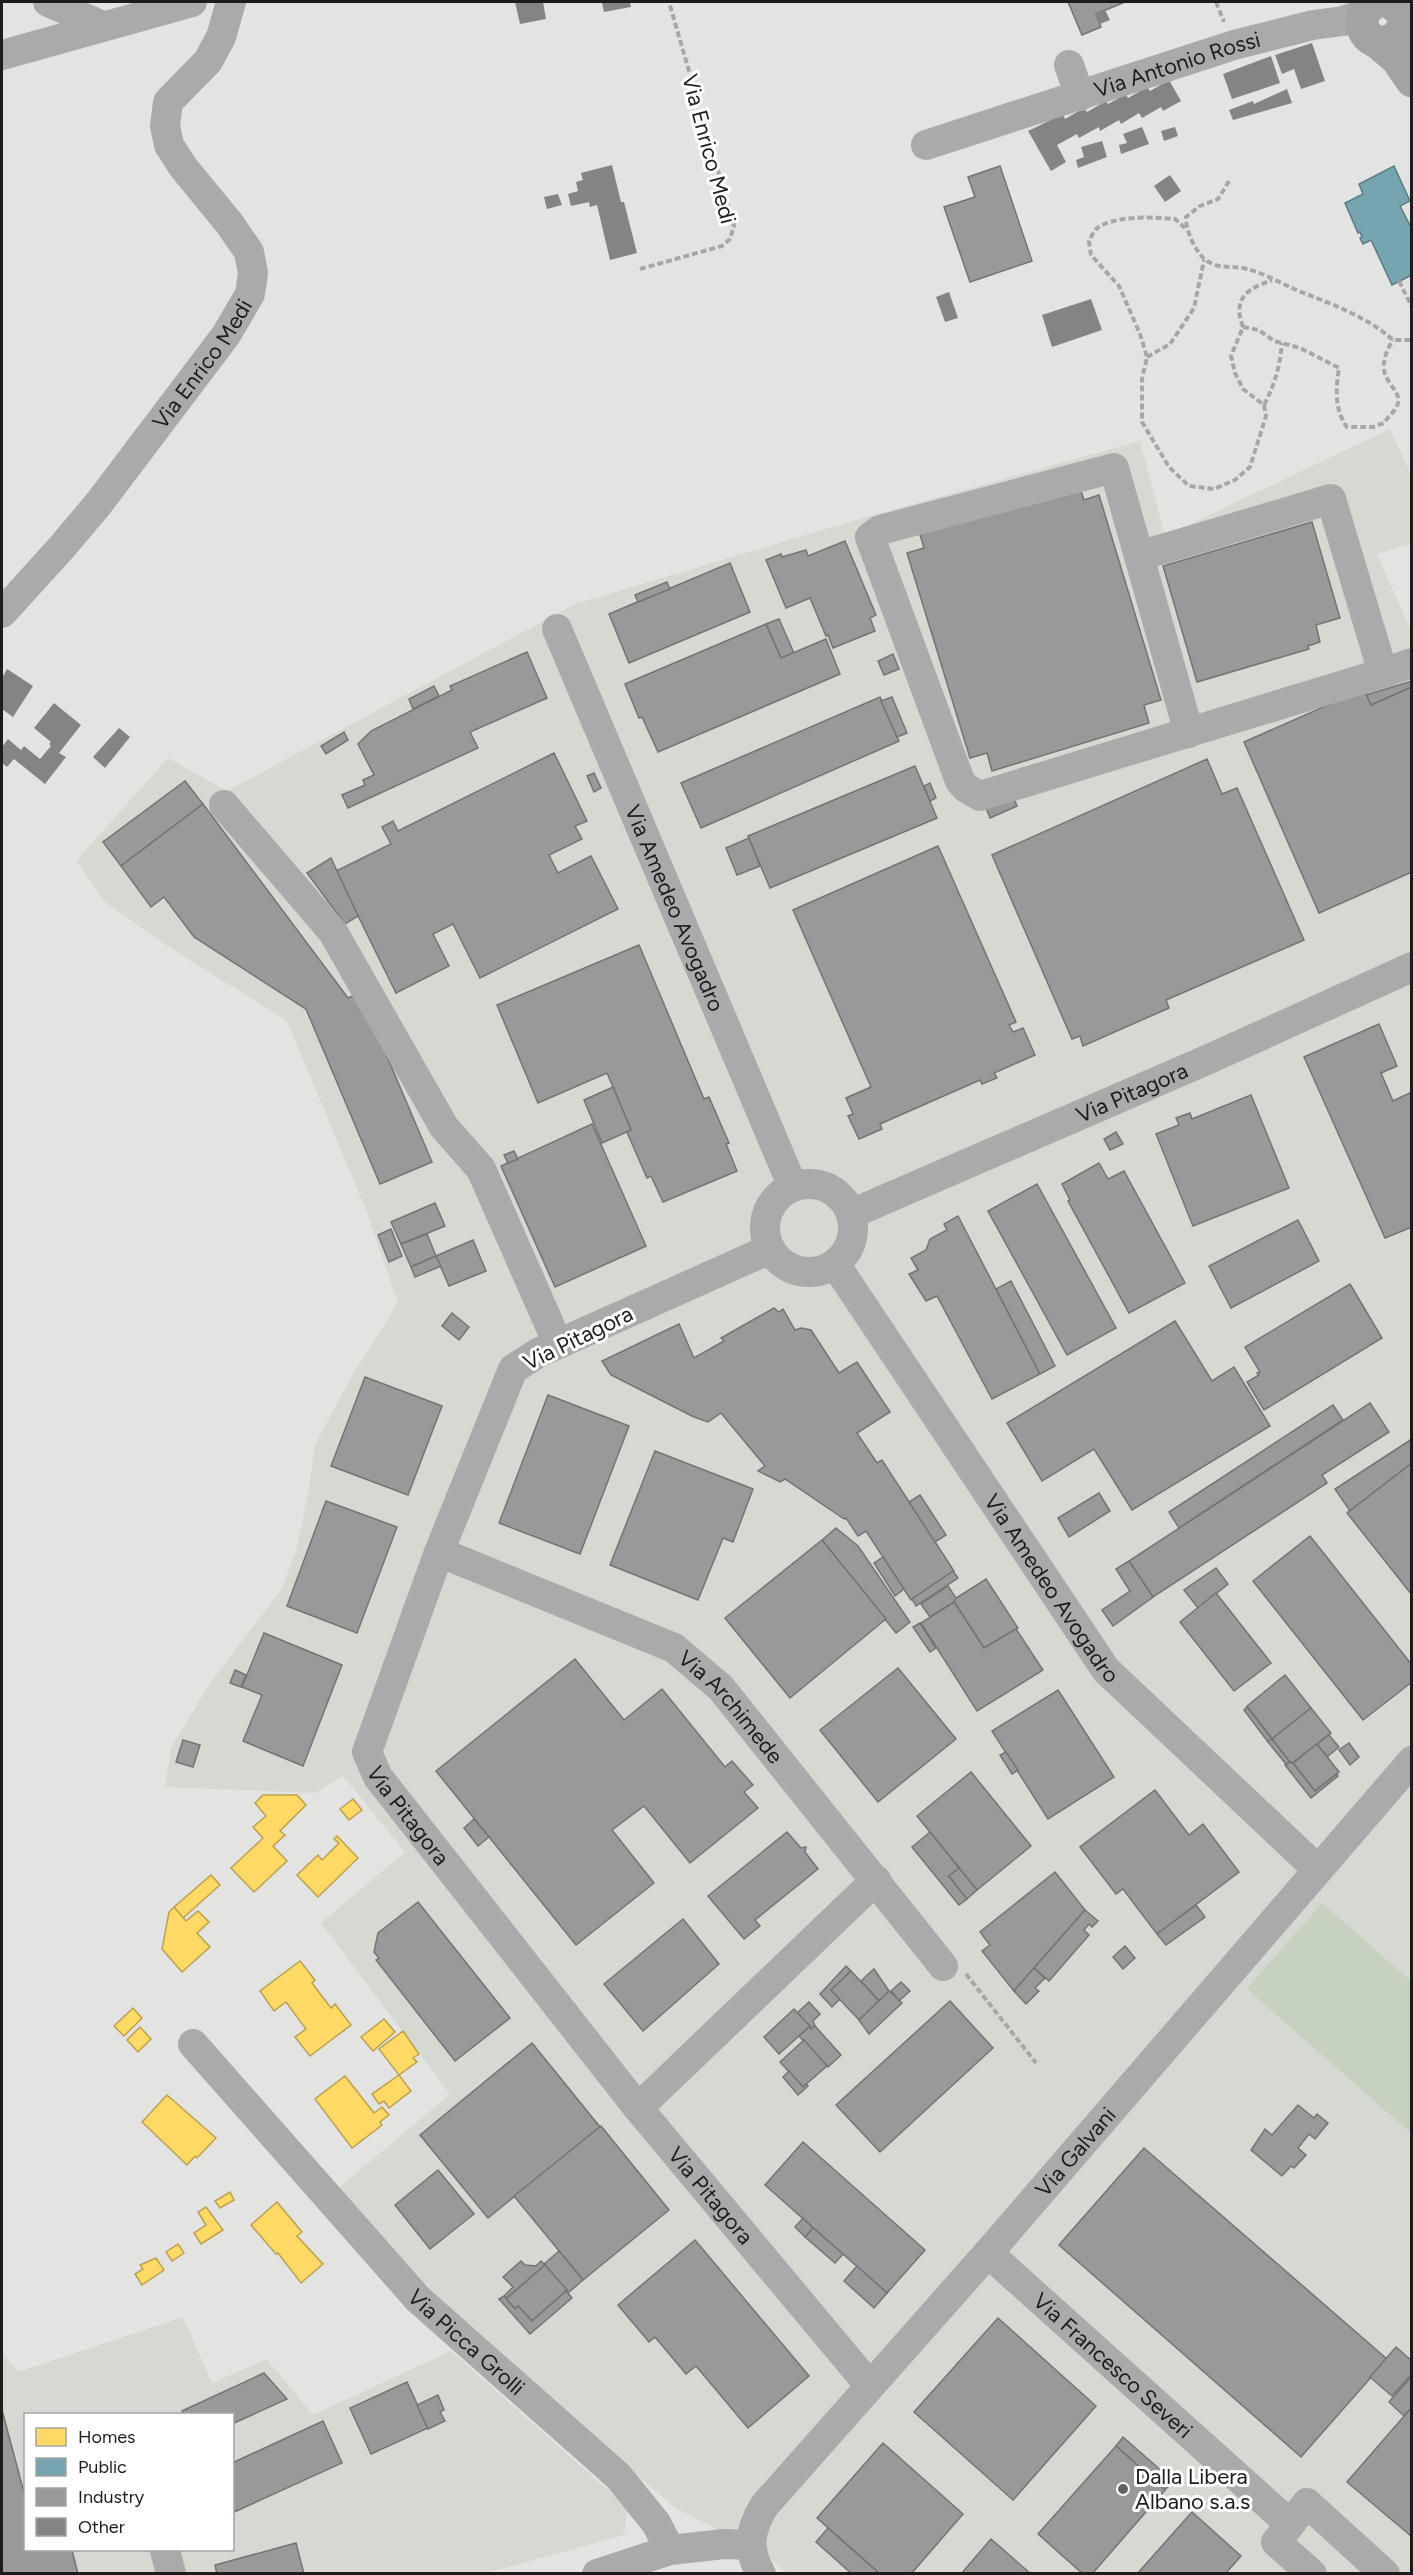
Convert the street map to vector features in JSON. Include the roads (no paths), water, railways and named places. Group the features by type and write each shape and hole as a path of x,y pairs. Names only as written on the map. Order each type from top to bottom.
{"main road":[{"name":"Via Antonio Rossi","path":"1378,21 1408,76"}],"street":[{"path":"48,2 104,26"},
{"path":"15,51 192,2"},
{"name":"Via Enrico Medi","path":"2,613 63,547 99,503 226,335 250,294 252,273 249,252 229,223 183,167 169,145 165,126 168,102 208,61 221,37 231,2"},
{"name":"Via Antonio Rossi","path":"926,145 1234,45 1313,25 1378,21"},
{"path":"1069,65 1080,96"},
{"path":"1189,733 1114,468 880,530 870,537 960,781 966,788 980,796 1189,733 1412,663"},
{"path":"1138,556 1331,499 1370,677"},
{"name":"Via Amedeo Avogadro","path":"557,629 793,1187"},
{"path":"225,805 333,932 444,1126 481,1169 558,1344"},
{"name":"Via Pitagora","path":"851,1214 1412,967"},
{"path":"807,1184 821,1186 839,1196 851,1214 853,1227 851,1241 845,1254 836,1264 822,1271 799,1271 779,1261 770,1249 765,1235 765,1220 771,1206 780,1194 793,1187 807,1184"},
{"name":"Via Pitagora","path":"770,1249 538,1353 513,1369 439,1552 367,1752 378,1777 638,2108 870,2386"},
{"name":"Via Amedeo Avogadro","path":"836,1264 1106,1670 1318,1870"},
{"name":"Via Archimede","path":"439,1552 674,1648 721,1688 876,1880 954,1970"},
{"name":"Via Galvani","path":"751,2545 753,2524 764,2506 988,2253 1412,1761"},
{"path":"638,2108 876,1880"},
{"name":"Via Picca Grolli","path":"193,2044 418,2299 618,2476 656,2523 670,2550"},
{"name":"Via Francesco Severi","path":"988,2253 1290,2524"},
{"path":"1312,2574 1276,2542 1307,2503 1385,2574"},
{"path":"597,2574 670,2550 724,2544 751,2545 753,2560 761,2574"},
{"path":"165,2551 171,2574"}],"place":[{"name":"Dalla Libera Albano s.a.s","path":"1123,2489"}]}
